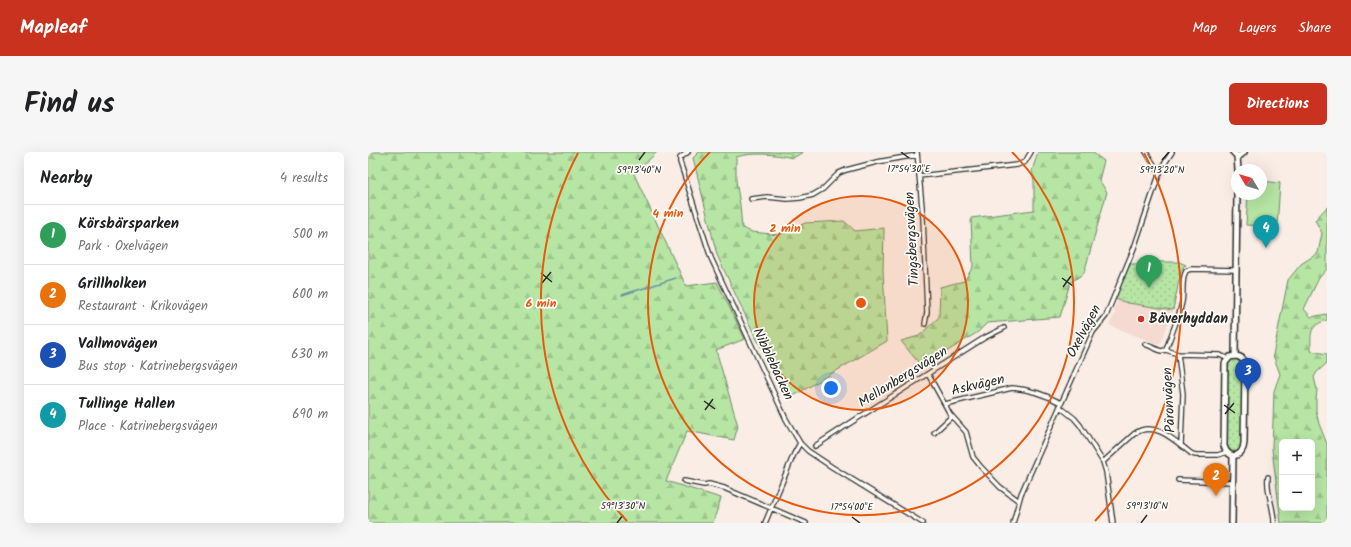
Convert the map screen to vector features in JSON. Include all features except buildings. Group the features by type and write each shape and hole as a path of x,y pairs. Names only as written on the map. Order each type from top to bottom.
{"street":[{"name":"Nibblebacken","path":"688,152 680,158 680,162 711,258 786,419 800,443 808,451 832,467 923,523"},
{"path":"920,176 1017,165 1025,162 1030,157 1031,152"},
{"path":"1146,152 1161,171"},
{"name":"Oxelvägen","path":"1013,523 1019,501 1060,405 1093,332 1106,316 1134,248 1161,171 1172,152"},
{"path":"1233,152 1238,156"},
{"path":"1238,156 1244,152"},
{"path":"751,199 767,197 787,200 813,195 823,189 839,173 846,170 917,153"},
{"name":"Tingsbergsvägen","path":"917,153 923,218 927,312 925,324"},
{"path":"1238,156 1238,164"},
{"path":"1235,356 1238,200"},
{"path":"1166,350 1182,303 1183,280 1186,271 1191,269 1236,270"},
{"name":"Mellanbergsvägen","path":"815,446 984,338 1004,328"},
{"path":"1145,344 1161,351 1166,350 1178,354 1220,355 1228,359"},
{"name":"Päronvägen","path":"1178,354 1183,394 1181,445"},
{"path":"1235,356 1241,357 1244,360 1245,365 1244,448 1241,452 1233,456 1227,452 1224,446 1224,381 1225,363 1230,357 1235,356"},
{"path":"928,374 952,416 966,432 973,457 981,468 1019,501"},
{"name":"Askvägen","path":"945,404 1012,388 1020,388 1035,392 1060,405 1080,425 1103,462 1106,472 1113,523"},
{"path":"934,433 952,416"},
{"path":"1103,462 1134,434 1138,431 1144,430 1160,432 1170,436 1192,454 1218,455 1227,452"},
{"path":"765,523 800,443"},
{"path":"1232,523 1233,456"},
{"path":"1268,477 1268,494 1273,509 1274,523"},
{"path":"1178,480 1232,482"},
{"path":"684,481 704,485 709,484 724,488 806,523"}],"shaded area":[{"name":"Bäverhyddan","path":"1118,300 1173,310 1160,345 1109,325 1116,312 1113,311"}],"green space":[{"path":"368,152 657,152 634,174 686,286 717,282 745,339 716,350 738,426 734,440 687,431 666,481 721,498 713,523 368,523"},
{"path":"699,152 803,152 793,158 764,154 750,154 736,157 736,180 742,228 752,232 780,235 805,223 844,221 855,231 884,228 883,271 887,341 790,398 755,336 717,255 693,158"},
{"path":"1038,152 1092,152 1104,161 1099,180 1107,192 1084,273 1070,283 1060,317 987,323 978,332 922,367 901,341 919,336 939,317 940,287 964,281 973,267 971,218 1034,210 1034,181 1032,171"},
{"path":"1267,182 1280,183 1277,227 1246,225 1248,200 1267,200"},
{"path":"1327,207 1327,269 1319,278 1304,309 1311,317 1327,314 1327,320 1316,325 1312,331 1311,351 1327,354 1327,363 1317,372 1314,377 1317,390 1316,411 1319,424 1327,444 1327,523 1281,523 1280,511 1315,511 1315,439 1279,439 1279,507 1272,449 1274,391 1280,374 1273,355 1288,280 1301,264 1318,253 1322,233 1315,220"},
{"path":"1142,262 1179,262 1186,265 1181,271 1173,310 1128,303 1115,299 1130,264 1139,264"},
{"path":"1234,359 1240,362 1243,370 1242,444 1239,450 1234,452 1228,448 1226,444 1227,367 1229,362"}],"waterway":[{"path":"622,295 676,278"}],"place":[{"name":"Tullinge Hallen","path":"1266,248"},
{"name":"Körsbärsparken","path":"1149,288"},
{"name":"Bäverhyddan","path":"1141,319"},
{"name":"Vallmovägen","path":"1248,391"},
{"name":"Grillholken","path":"1216,496"}]}
